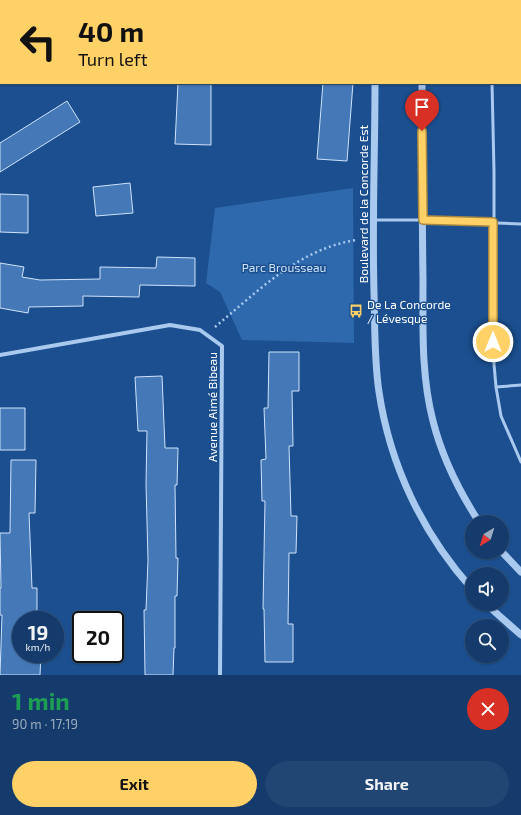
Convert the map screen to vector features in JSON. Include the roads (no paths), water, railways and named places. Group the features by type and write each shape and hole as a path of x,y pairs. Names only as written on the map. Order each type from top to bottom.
{"street":[{"name":"Boulevard de la Concorde Est","path":"375,84 372,220 377,371 388,434 401,475 420,515 442,552 465,580"},
{"path":"422,84 424,362 429,401 445,457 460,491 475,515"},
{"name":"Avenue Aimé Bibeau","path":"0,355 170,325 200,330 222,346 220,675"},
{"path":"509,559 521,572"},
{"path":"494,611 521,635"}],"lane":[{"path":"492,84 494,171 493,342 496,387 501,416 521,462"},
{"path":"372,220 423,220 521,224"},
{"path":"496,387 521,385"}],"place":[{"name":"De La Concorde / Lévesque","path":"356,311"}],"park label":[{"name":"Parc Brousseau","path":"284,267"}]}
